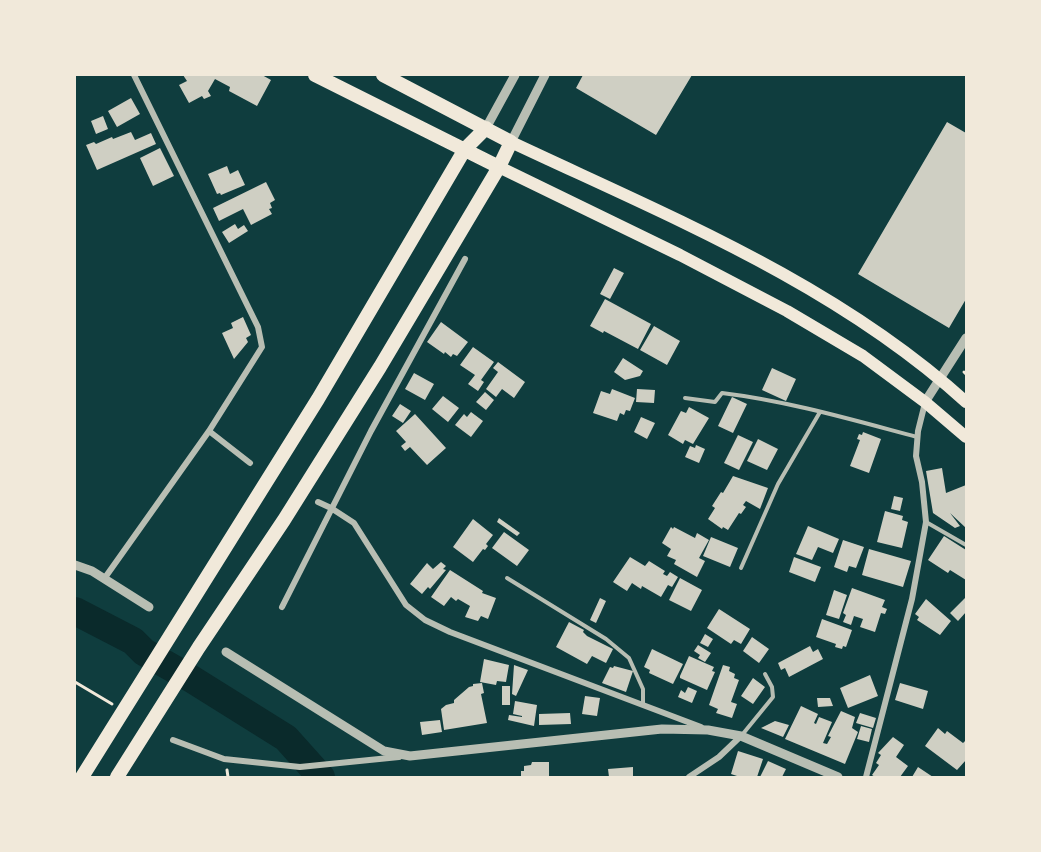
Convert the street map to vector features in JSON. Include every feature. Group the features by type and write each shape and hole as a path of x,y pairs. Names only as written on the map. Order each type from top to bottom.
{"highway":[{"path":"315,75 499,167"},
{"path":"117,777 380,367 499,167 511,142 383,75"},
{"path":"81,777 318,399 465,149 486,128"}],"main road":[{"path":"511,142 750,256 872,327 941,379 966,402"},
{"path":"499,167 680,255 788,311 863,356 925,402 966,437"}],"street":[{"path":"104,579 208,431 262,347 258,327 134,75"},
{"path":"486,128 515,75"},
{"path":"511,142 545,75"},
{"path":"282,607 331,508 465,259"},
{"path":"867,777 912,599 926,522 922,482 916,456 925,402 966,338"},
{"path":"208,431 250,463"},
{"path":"318,502 354,523 406,605 425,620 450,632 708,730"},
{"path":"75,565 92,571 149,607"},
{"path":"226,652 384,751 410,756"},
{"path":"173,740 224,759 300,767 662,729 708,730 741,736 838,777"},
{"path":"689,777 719,757 741,736"}],"lane":[{"path":"685,398 715,402 722,393 753,397 918,438"},
{"path":"741,568 778,484 820,412"},
{"path":"926,522 966,545"},
{"path":"507,578 606,639 629,658 643,689 643,705"},
{"path":"741,736 773,697 772,687 765,674"}],"building":[{"path":"183,75 262,75 271,80 257,106 229,91 230,87 215,79 208,91 211,96 204,99 202,96 189,103 179,85 187,81"},
{"path":"583,75 692,75 656,135 576,88"},
{"path":"131,98 140,114 117,127 108,111"},
{"path":"103,116 108,129 96,134 91,121"},
{"path":"947,122 966,133 966,299 949,328 858,274"},
{"path":"131,132 135,140 151,133 156,144 97,170 86,145 94,142 96,144"},
{"path":"160,148 174,176 153,186 140,158"},
{"path":"227,166 230,174 238,170 245,185 221,195 217,194 208,174"},
{"path":"266,182 275,200 270,203 272,208 269,209 272,214 251,225 243,209 219,221 213,208"},
{"path":"235,224 238,229 244,225 248,231 229,243 222,232"},
{"path":"614,268 624,273 610,299 600,294"},
{"path":"605,299 651,324 638,349 590,326"},
{"path":"243,317 251,335 246,338 248,342 234,359 222,333 233,328 231,323"},
{"path":"441,322 468,342 457,356 453,354 451,357 445,352 444,354 427,342"},
{"path":"654,326 680,341 667,365 640,350"},
{"path":"473,347 494,362 481,380 484,382 478,391 468,384 475,375 460,365"},
{"path":"623,358 643,371 640,376 625,380 614,372"},
{"path":"498,362 525,382 514,398 502,389 496,397 486,389 498,372 493,368"},
{"path":"772,368 796,379 786,401 762,390"},
{"path":"414,373 434,384 425,400 405,389"},
{"path":"612,389 635,398 630,411 626,410 624,415 620,413 617,421 593,413 601,391 610,394"},
{"path":"637,389 655,390 654,403 636,402"},
{"path":"485,392 494,400 486,410 476,402"},
{"path":"443,396 459,408 448,422 432,409"},
{"path":"732,397 747,404 733,433 718,426"},
{"path":"400,404 411,411 403,423 392,416"},
{"path":"689,407 709,418 693,444 685,440 683,444 668,435 681,411 686,413"},
{"path":"471,412 483,421 471,437 455,425 464,414 467,417"},
{"path":"415,414 446,448 427,465 410,447 405,451 401,446 406,442 396,431"},
{"path":"641,417 655,423 647,439 634,432"},
{"path":"863,432 881,439 869,473 850,466 860,440 857,439"},
{"path":"738,435 753,442 739,470 724,463"},
{"path":"758,439 778,449 767,470 747,461"},
{"path":"696,445 705,449 699,463 685,457 690,446 695,448"},
{"path":"942,468 946,493 966,485 966,528 950,513 960,526 955,528 933,513 926,471"},
{"path":"733,476 768,488 760,509 746,501 743,505 746,507 741,514 739,513 728,530 723,527 722,529 708,519 715,508 712,506"},
{"path":"894,496 903,498 900,511 891,509"},
{"path":"885,511 903,516 902,520 908,522 902,548 877,542"},
{"path":"499,518 520,533 517,536 497,522"},
{"path":"473,519 493,535 486,544 488,546 473,562 453,547"},
{"path":"808,526 839,539 833,553 818,547 812,560 796,554"},
{"path":"671,527 695,538 697,533 709,540 699,558 705,561 697,577 674,564 676,560 667,556 671,549 662,543"},
{"path":"504,532 529,550 517,566 492,548"},
{"path":"944,536 966,550 966,580 950,570 948,573 928,560"},
{"path":"711,537 738,548 730,567 703,556"},
{"path":"843,540 864,547 856,568 849,566 847,572 834,567"},
{"path":"869,549 911,561 903,587 862,575"},
{"path":"630,557 645,566 649,561 665,571 663,574 667,576 670,572 678,577 672,587 668,585 661,597 632,583 627,591 613,582"},
{"path":"794,557 821,567 815,582 789,572"},
{"path":"441,562 446,566 443,569 446,570 430,589 428,587 422,594 410,584 427,563 433,569"},
{"path":"450,570 483,591 482,593 496,598 488,619 481,616 478,621 465,617 470,606 458,599 456,601 451,597 444,606 431,597"},
{"path":"680,578 702,590 691,611 669,600"},
{"path":"852,588 885,600 882,607 887,609 885,614 881,613 875,632 860,627 863,619 854,616 851,625 843,622 846,615 843,613"},
{"path":"834,590 847,595 839,619 826,615"},
{"path":"600,598 606,601 596,623 590,620"},
{"path":"965,598 966,612 958,621 950,613"},
{"path":"926,599 951,621 940,635 917,620 919,617 915,614"},
{"path":"719,609 750,629 741,644 734,640 731,644 707,628"},
{"path":"822,619 852,630 846,647 843,646 842,649 835,647 836,644 816,637"},
{"path":"569,622 584,630 587,636 613,649 606,663 592,656 587,664 556,647"},
{"path":"705,634 713,639 708,647 700,643"},
{"path":"752,637 769,649 759,663 743,651"},
{"path":"698,645 711,653 705,662 698,658 700,655 694,651"},
{"path":"810,646 813,652 818,649 823,659 789,677 785,668 781,670 778,663"},
{"path":"652,649 683,664 673,684 649,673 650,670 644,667"},
{"path":"689,656 714,667 712,671 715,672 707,690 680,678"},
{"path":"484,659 509,665 506,682 497,681 496,685 480,682"},
{"path":"514,665 528,670 516,696 512,694"},
{"path":"723,665 730,667 729,671 735,674 734,678 739,680 731,702 737,704 732,718 716,713 718,709 709,705"},
{"path":"610,667 633,671 626,692 602,683"},
{"path":"870,675 878,696 848,708 840,688"},
{"path":"753,678 765,687 753,704 741,696"},
{"path":"482,683 484,693 481,694 487,723 444,730 441,709 454,703 454,700 473,684"},
{"path":"900,683 928,691 923,709 895,700"},
{"path":"502,686 510,686 510,705 502,705"},
{"path":"688,687 697,691 692,703 678,697 681,690 685,693"},
{"path":"585,696 600,698 597,716 582,714"},
{"path":"817,698 830,698 833,706 818,707"},
{"path":"515,701 537,705 534,726 508,720 509,715 522,717 513,714"},
{"path":"801,706 818,714 814,723 816,724 819,717 832,722 823,743 827,744 831,737 828,736 841,711 855,717 852,728 858,732 845,764 785,739"},
{"path":"570,713 571,724 539,725 539,714"},
{"path":"860,713 876,718 873,728 856,723"},
{"path":"440,720 442,732 422,735 420,722"},
{"path":"775,721 789,725 783,737 761,728"},
{"path":"861,726 872,729 869,742 857,739"},
{"path":"938,728 945,734 947,731 963,743 966,740 966,760 957,770 925,746"},
{"path":"893,737 904,745 896,757 908,766 900,777 875,777 872,775 879,765 876,763 881,755 878,753"},
{"path":"738,751 763,759 757,777 740,777 731,774"},
{"path":"768,761 786,769 782,777 760,777"},
{"path":"532,762 549,762 549,777 521,777 524,766 531,765"},
{"path":"633,767 633,777 609,777 608,769"},
{"path":"918,767 933,777 912,777"}],"waterway":[{"path":"75,611 133,641 144,652 286,738 321,777"}]}
